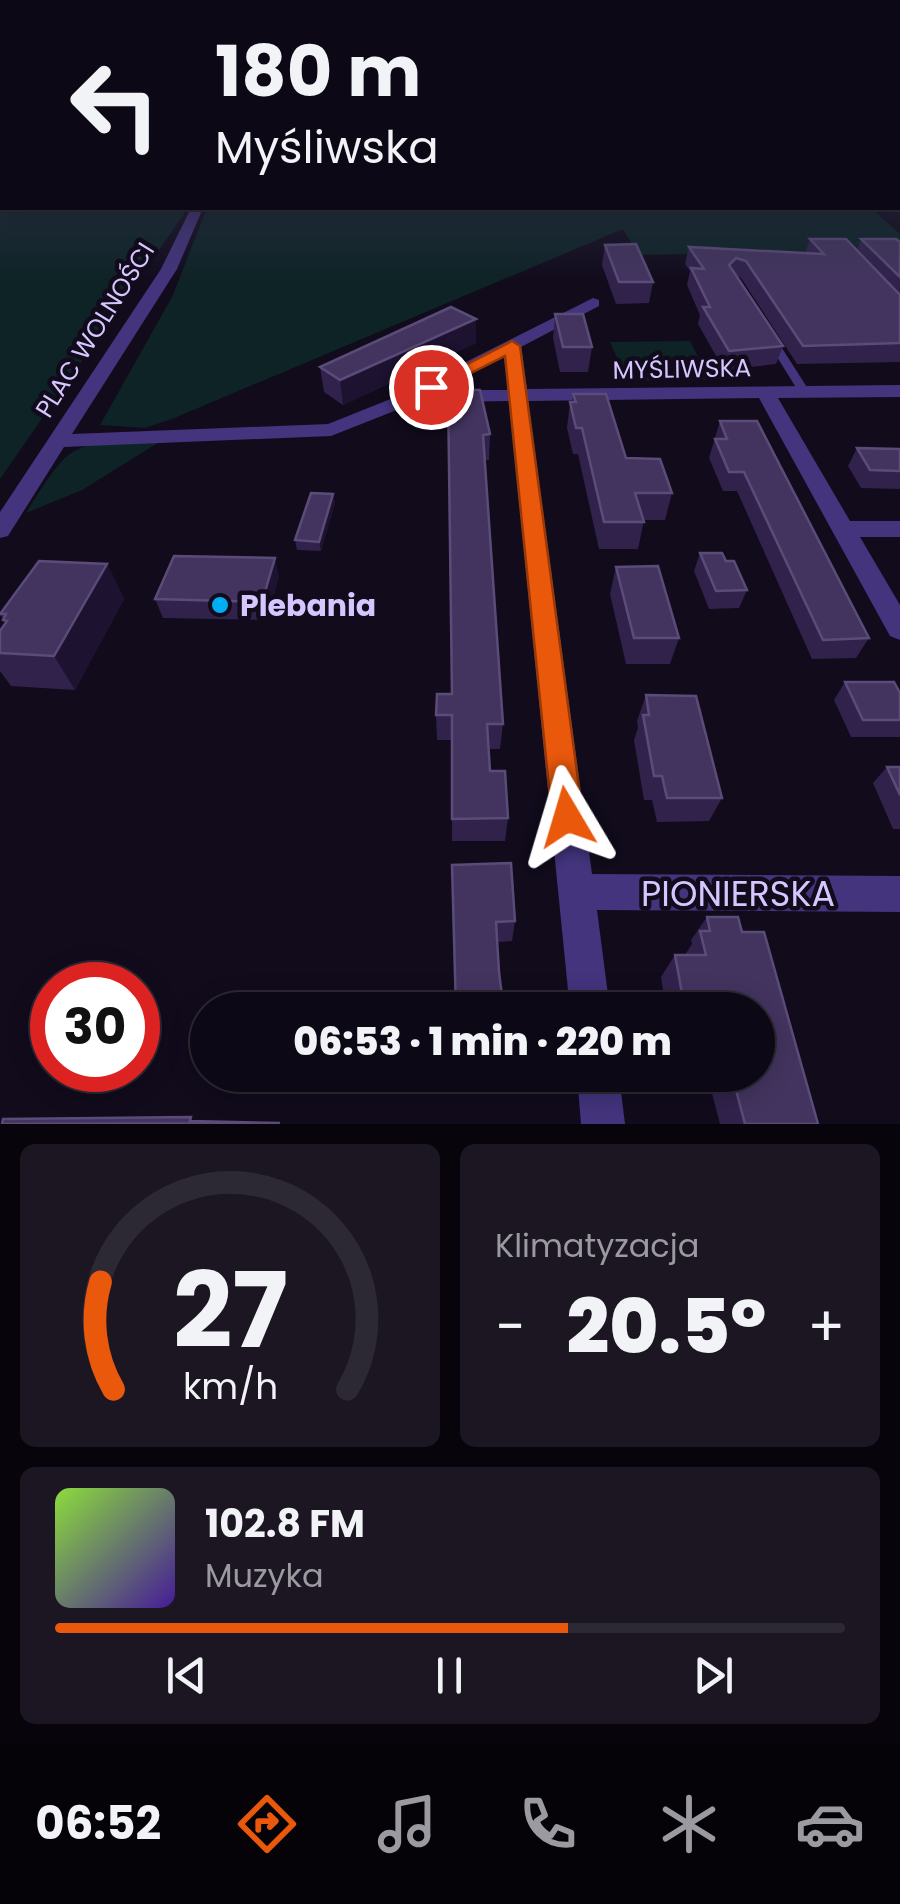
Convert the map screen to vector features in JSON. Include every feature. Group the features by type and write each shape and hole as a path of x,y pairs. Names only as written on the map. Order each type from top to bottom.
{"street":[{"name":"PLAC WOLNOŚCI","path":"0,530 169,269 196,210"},
{"name":"MYŚLIWSKA","path":"58,441 331,430 404,400 593,302"},
{"path":"512,346 588,992"},
{"name":"MYŚLIWSKA","path":"404,400 900,391"},
{"path":"765,392 900,629"},
{"path":"843,529 900,529"},
{"name":"PIONIERSKA","path":"576,892 900,894"},
{"path":"600,1092 603,1124"}],"lane":[{"path":"764,328 804,392"}],"green space":[{"path":"0,210 187,210 0,479"},
{"path":"206,210 873,210 900,234 900,251 638,255 623,229 172,419 145,428 100,425 173,295"},
{"path":"690,341 710,380 627,381 610,342"},
{"path":"161,441 82,490 26,513 55,469 78,449 108,443"}],"building":[{"path":"810,239 846,239 900,295 900,343 803,346 746,261 736,258 729,265 783,346 729,351 703,307 710,307 691,268 704,269 689,247 824,254"},
{"path":"861,239 900,242 900,277"},
{"path":"636,244 653,282 619,282 605,245"},
{"path":"451,307 476,319 340,380 320,367"},
{"path":"555,314 583,314 592,347 563,347"},
{"path":"448,390 480,390 490,434 483,435 503,724 487,724 490,771 505,771 508,818 452,819 452,715 436,715 437,694 452,694"},
{"path":"573,394 606,394 626,458 660,459 672,493 635,493 644,522 604,522 582,428 576,428 570,402 576,402"},
{"path":"720,421 757,421 869,638 823,640 744,472 729,472 715,439 727,439"},
{"path":"857,448 900,449 900,471 870,470"},
{"path":"311,493 333,494 319,542 295,540"},
{"path":"700,553 722,553 726,561 734,561 747,590 716,591"},
{"path":"174,556 275,558 262,602 155,599"},
{"path":"39,561 107,564 54,656 0,653 0,631 7,621 3,620 6,614 0,614"},
{"path":"658,566 679,638 634,638 616,567"},
{"path":"845,682 894,682 900,693 900,720 863,720"},
{"path":"646,695 696,696 722,798 667,798 662,776 654,776 643,715 649,715"},
{"path":"887,767 900,767 900,795"},
{"path":"511,863 515,921 496,922 502,992 456,992 452,865"},
{"path":"707,917 738,917 742,932 764,932 818,1124 745,1124 737,1092 775,1092 775,992 682,992 675,955 706,955 700,931 710,931"},
{"path":"191,1117 190,1121 280,1123 2,1124 3,1119"}],"place":[{"name":"Plebania","path":"220,605"}],"route":[{"path":"431,387 512,346 567,817"}]}
